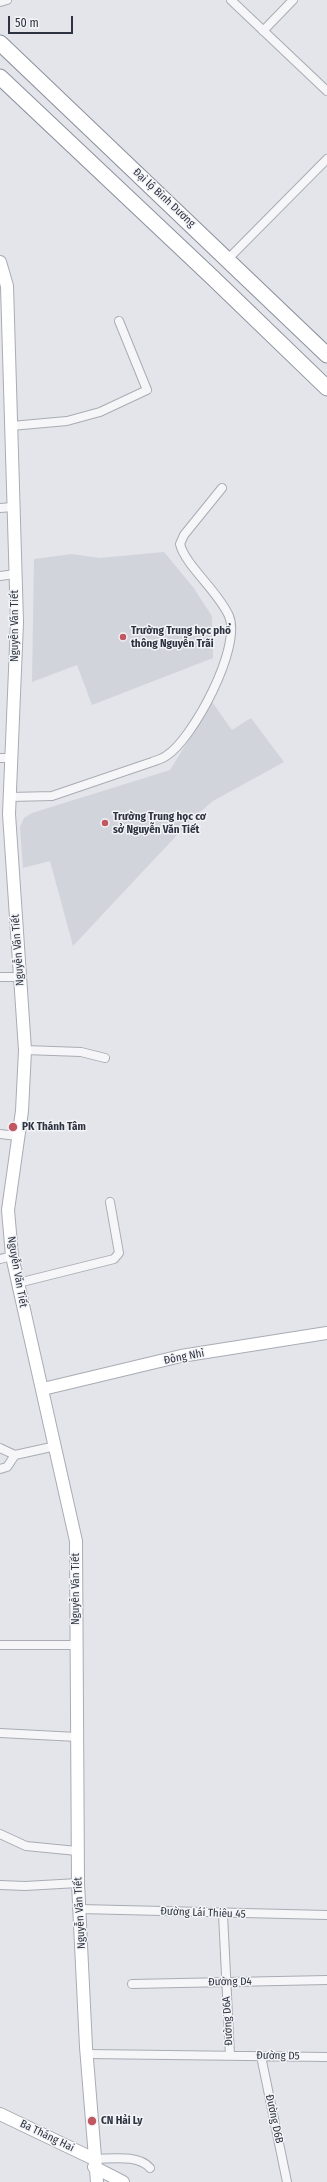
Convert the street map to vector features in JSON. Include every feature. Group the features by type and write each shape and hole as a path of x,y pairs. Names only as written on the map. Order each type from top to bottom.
{"highway":[{"name":"Đại lộ Bình Dương","path":"0,43 327,355"},
{"path":"0,77 206,271 327,388"}],"street":[{"path":"0,2 7,0"},
{"path":"232,0 327,91"},
{"path":"263,31 292,0"},
{"path":"228,259 327,159"},
{"name":"Nguyễn Văn Tiết","path":"0,262 7,286 16,651 6,758 10,797 5,815 20,977 25,1050 22,1111 17,1136 8,1210 12,1256 56,1446 76,1541 78,1883 86,2047 88,2054 94,2163 97,2182"},
{"path":"11,426 67,421 100,412 147,390 119,321"},
{"path":"10,797 52,796 152,762 166,756 190,729 216,688 224,662 229,637 230,618 221,599 186,558 180,544 184,535 222,488"},
{"path":"0,508 13,507"},
{"path":"0,576 15,574"},
{"path":"0,977 20,977"},
{"path":"25,1050 81,1052 105,1058"},
{"path":"0,1134 17,1136"},
{"path":"18,1283 114,1259 120,1253 110,1202"},
{"path":"0,1259 12,1256"},
{"name":"Đông Nhì","path":"43,1389 181,1356 327,1333"},
{"path":"0,1448 15,1454 56,1446"},
{"path":"0,1469 7,1467 15,1454"},
{"path":"0,1645 77,1645"},
{"path":"0,1733 77,1737"},
{"path":"0,1834 26,1846 78,1851"},
{"path":"0,1884 78,1883"},
{"name":"Đường Lái Thiêu 45","path":"80,1909 223,1914 327,1915"},
{"name":"Đường D6A","path":"223,1914 230,2056"},
{"name":"Đường D4","path":"132,1984 327,1980"},
{"name":"Đường D5","path":"88,2054 327,2057"},
{"name":"Đường D6B","path":"261,2056 287,2182"},
{"name":"Ba Tháng Hai","path":"0,2114 94,2163 123,2182"},
{"path":"94,2163 137,2160 144,2161 150,2168"}],"shaded area":[{"name":"Trường Trung học phổ thông Nguyễn Trãi","path":"164,552 193,587 212,616 213,658 92,705 77,665 32,682 34,559 72,554 99,558"},
{"name":"Trường Trung học cơ sở Nguyễn Văn Tiết","path":"212,702 232,730 251,718 284,762 213,801 192,819 73,946 50,861 23,868 20,827 24,818 32,813 170,770"}],"place":[{"name":"Trường Trung học phổ thông Nguyễn Trãi","path":"123,637"},
{"name":"Trường Trung học cơ sở Nguyễn Văn Tiết","path":"105,823"},
{"name":"PK Thánh Tâm","path":"13,1127"},
{"name":"CN Hải Ly","path":"92,2121"}]}
